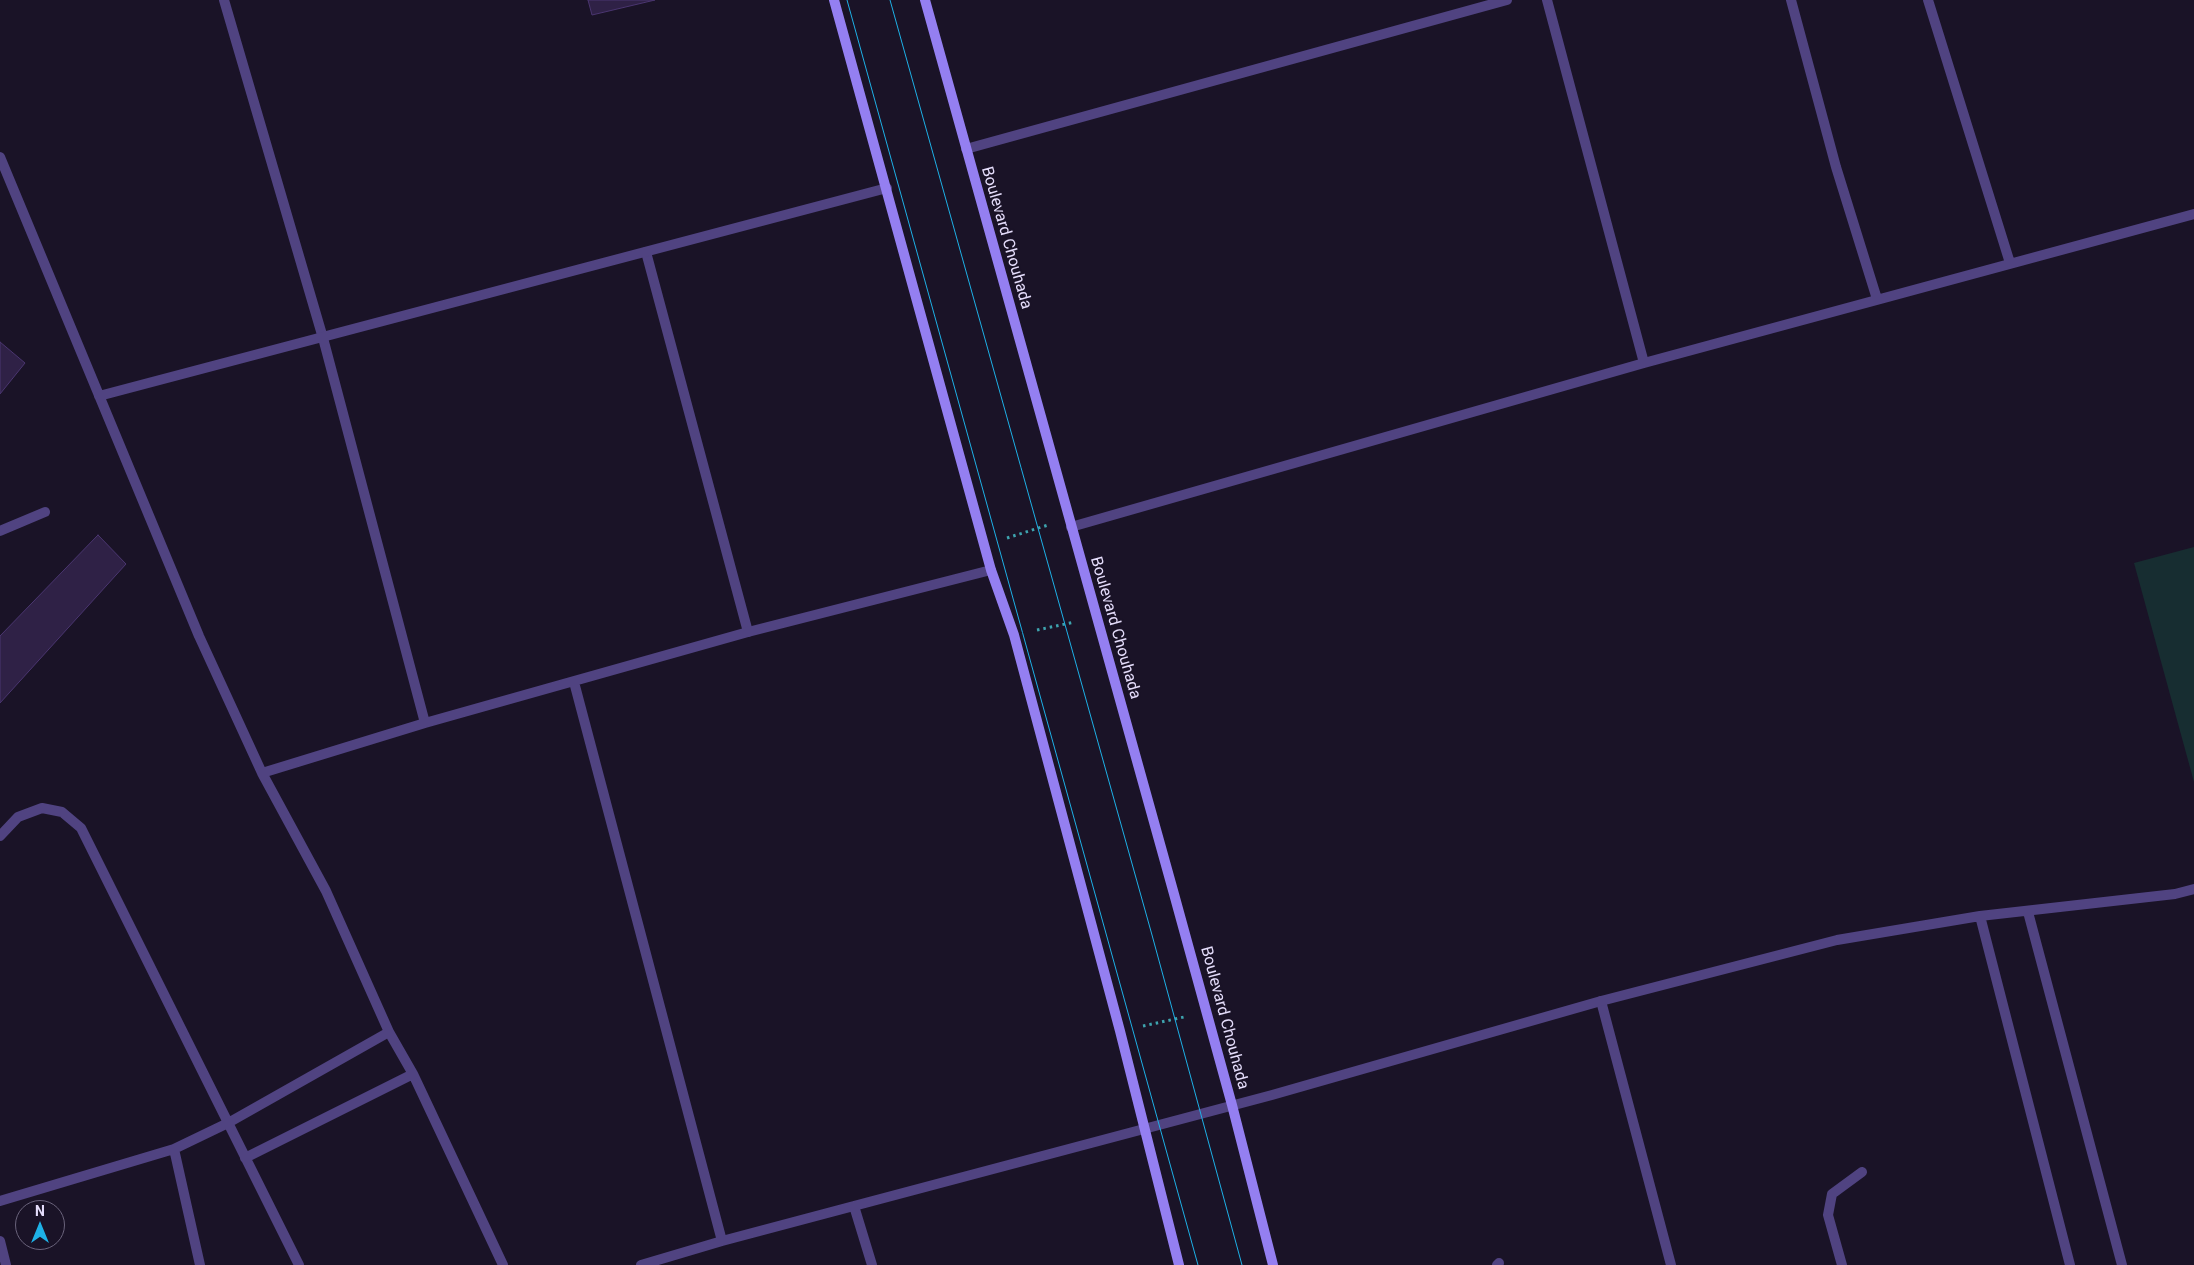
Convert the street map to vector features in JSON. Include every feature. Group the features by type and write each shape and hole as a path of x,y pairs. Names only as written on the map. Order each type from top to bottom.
{"street":[{"path":"224,0 323,338 425,723"},
{"path":"834,0 991,570 1014,635 1120,1031 1179,1265"},
{"name":"Boulevard Chouhada","path":"925,0 1232,1105 1273,1265"},
{"path":"966,149 1507,0"},
{"path":"1547,0 1644,363"},
{"path":"1791,0 1836,167 1877,299"},
{"path":"1928,0 2010,263"},
{"path":"0,157 199,636 262,773 326,891 389,1032 413,1074 503,1265"},
{"path":"99,396 887,188"},
{"path":"1070,523 1644,363 2194,214"},
{"path":"646,252 748,632"},
{"path":"0,531 45,512"},
{"path":"262,773 425,723 748,632 991,570"},
{"path":"574,682 722,1240"},
{"path":"0,836 18,817 42,808 62,812 81,828 299,1265"},
{"path":"641,1265 722,1240 1144,1129 1600,1001 1837,940 1980,916 2175,894 2194,889"},
{"path":"2028,912 2122,1265"},
{"path":"1980,916 2070,1265"},
{"path":"1600,1001 1670,1265"},
{"path":"0,1201 174,1149 228,1123 389,1032"},
{"path":"245,1158 413,1074"},
{"path":"174,1149 200,1265"},
{"path":"1842,1265 1828,1215 1832,1194 1862,1172"},
{"path":"854,1206 872,1265"},
{"path":"0,1241 6,1265"}],"path":[{"path":"984,545 1070,523"},
{"path":"1014,635 1097,617"},
{"path":"1120,1031 1206,1012"}],"green space":[{"path":"2194,547 2194,782 2134,563"}],"building":[{"path":"588,0 655,0 592,15"},
{"path":"0,342 25,363 0,394"},
{"path":"98,535 126,564 0,703 0,636"}],"tram line":[{"path":"847,0 1198,1265"},
{"path":"890,0 1152,935 1242,1265"}]}
